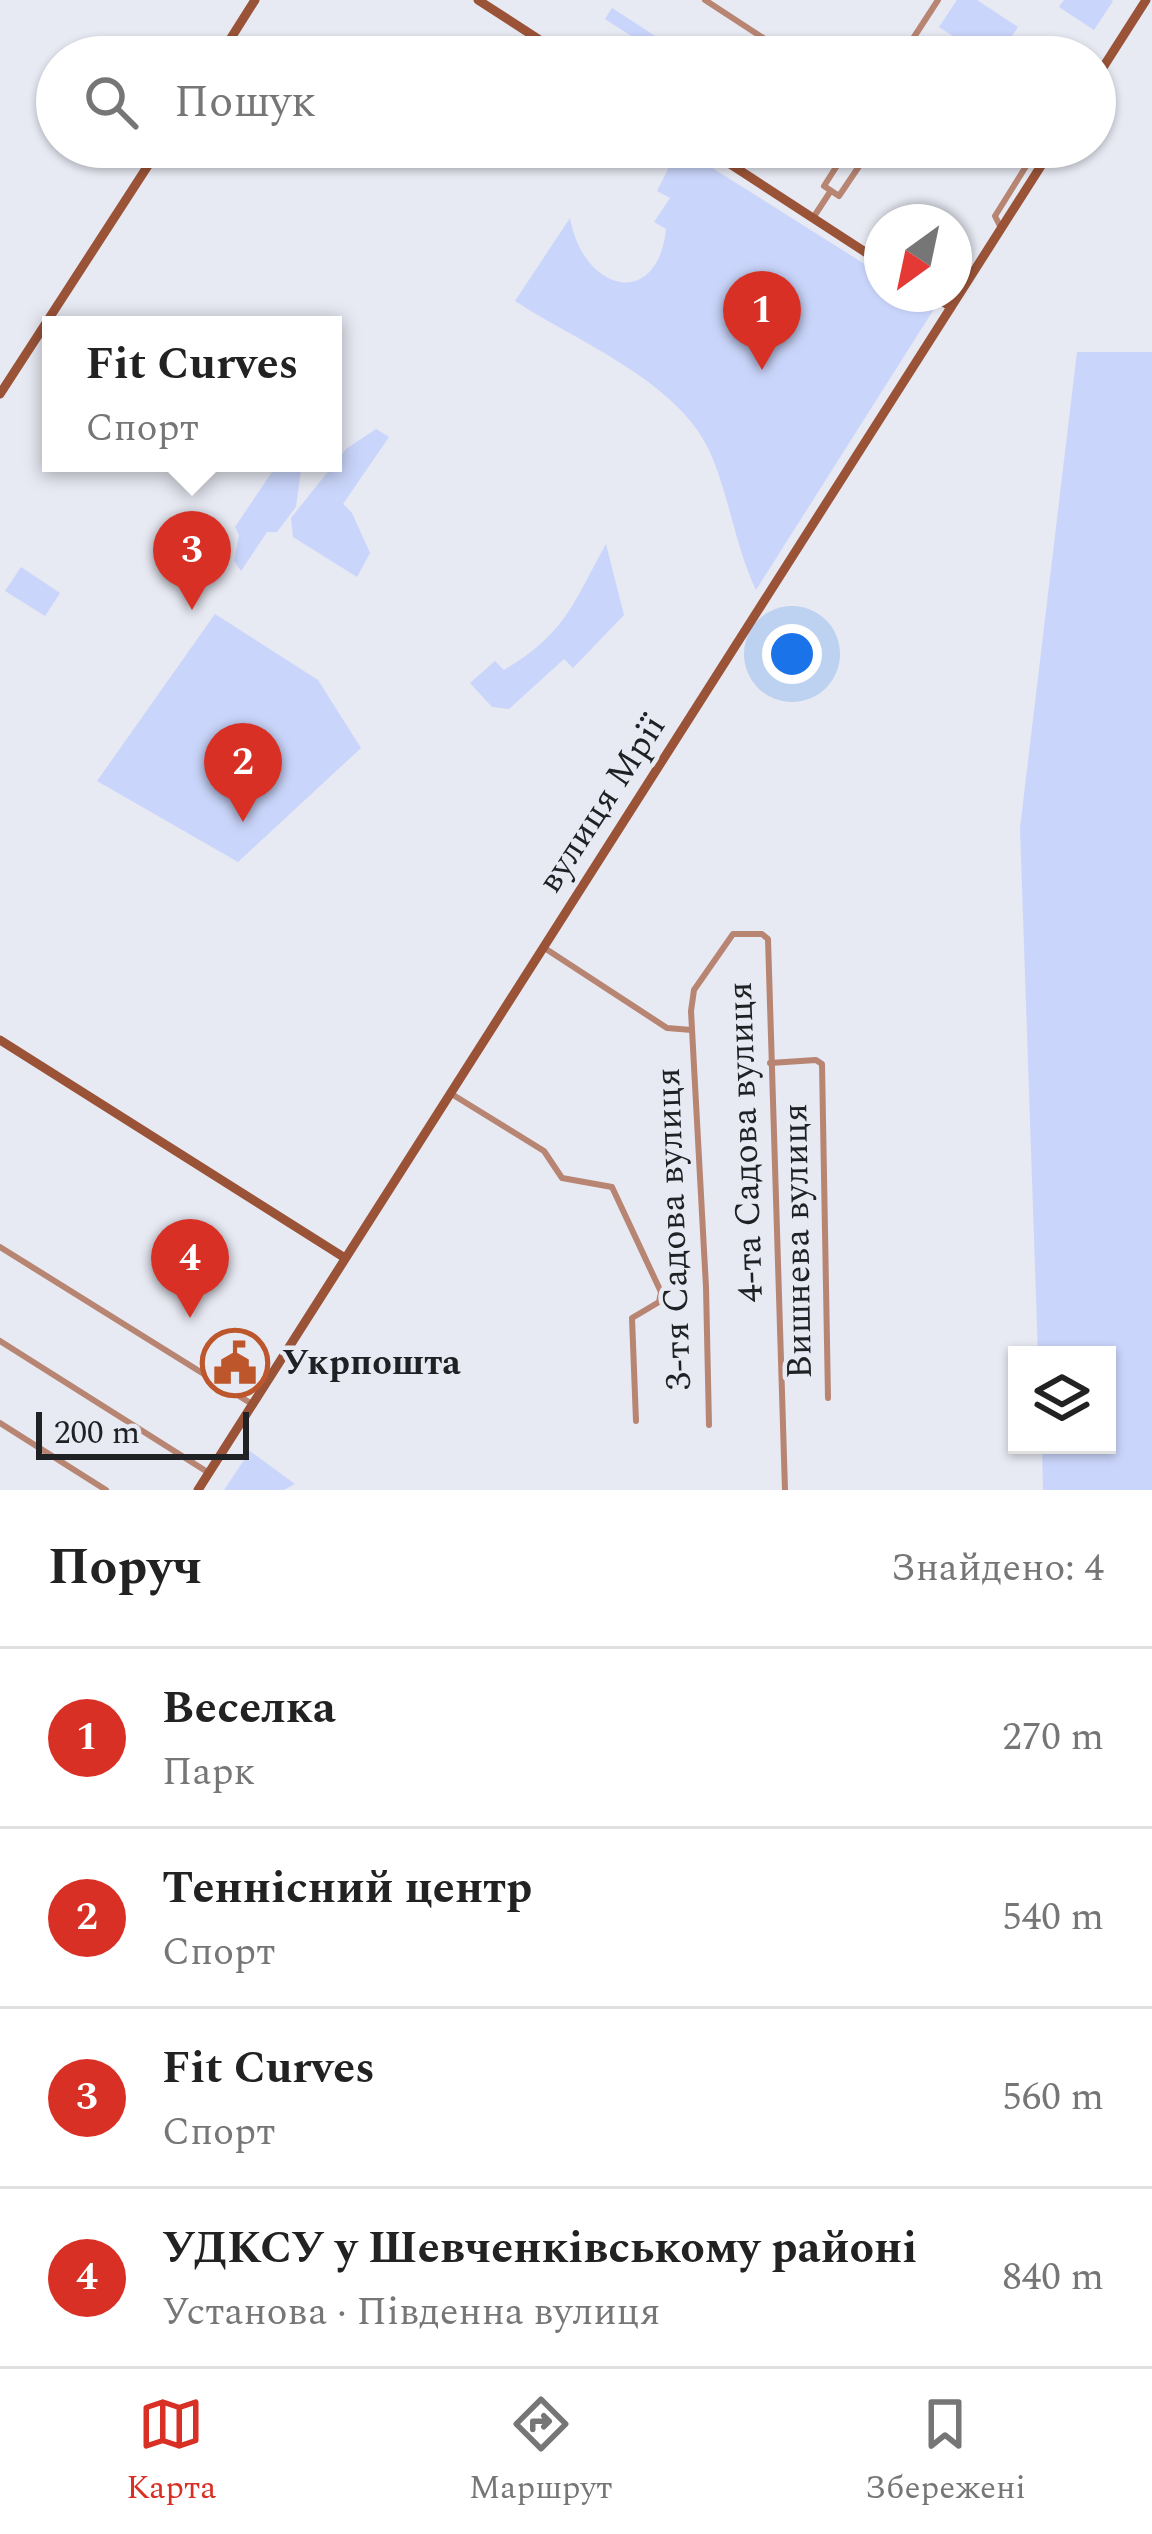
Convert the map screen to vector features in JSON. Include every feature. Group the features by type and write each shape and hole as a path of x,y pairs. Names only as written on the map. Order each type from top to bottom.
{"street":[{"path":"232,36 256,0"},
{"path":"478,0 534,36"},
{"path":"705,0 760,36"},
{"path":"915,36 938,0"},
{"path":"1116,47 1146,0"},
{"path":"51,316 146,168"},
{"path":"737,168 864,250"},
{"path":"836,168 824,186 839,196 858,168"},
{"path":"1002,227 995,216 1025,168"},
{"name":"вулиця Мрії","path":"972,275 1040,168"},
{"path":"814,218 830,192"},
{"name":"вулиця Мрії","path":"198,1490 948,312"},
{"path":"0,394 42,329"},
{"name":"4-та Садова вулиця","path":"692,1030 694,990 733,934 762,934 768,939 785,1490"},
{"path":"543,947 668,1028 692,1030"},
{"name":"3-тя Садова вулиця","path":"692,1030 709,1425"},
{"path":"0,1040 345,1258"},
{"name":"Вишнева вулиця","path":"770,1063 816,1060 821,1064 828,1398"},
{"path":"450,1093 544,1151 562,1178 612,1187 660,1288 659,1302 632,1318 636,1421"},
{"path":"0,1247 252,1404"},
{"path":"0,1341 208,1473"},
{"path":"0,1423 106,1490"}],"shaded area":[{"path":"957,0 977,0 1018,27 1012,36 953,36 939,27"},
{"path":"1064,0 1113,1 1094,30 1059,7"},
{"path":"612,8 655,36 631,36 605,19"},
{"path":"668,168 712,168 864,264 864,312 932,312 756,590 716,467 694,425 650,383 515,301 570,218 578,244 604,276 636,281 650,272 666,229 654,222 670,198 657,191"},
{"path":"1077,352 1152,352 1152,1490 1043,1490 1042,1454 1116,1454 1116,1346 1038,1346 1020,828"},
{"path":"376,429 389,437 343,504 370,553 357,577 293,537 291,518 328,472 342,472 346,449"},
{"path":"272,472 301,472 296,507 277,532 267,532 241,571 234,561 239,535 235,527"},
{"path":"606,544 624,615 573,668 564,659 509,709 492,707 470,683 495,661 504,670 555,630"},
{"path":"21,567 60,593 45,616 5,591"},
{"path":"215,614 318,680 361,748 238,862 97,781"},
{"path":"250,1451 295,1484 284,1490 224,1490"}],"place":[{"name":"Веселка","path":"762,370"},
{"name":"Fit Curves","path":"192,610"},
{"name":"Теннісний центр","path":"243,822"},
{"name":"УДКСУ у Шевченківському районі","path":"190,1318"},
{"name":"Укрпошта","path":"235,1363"}]}
